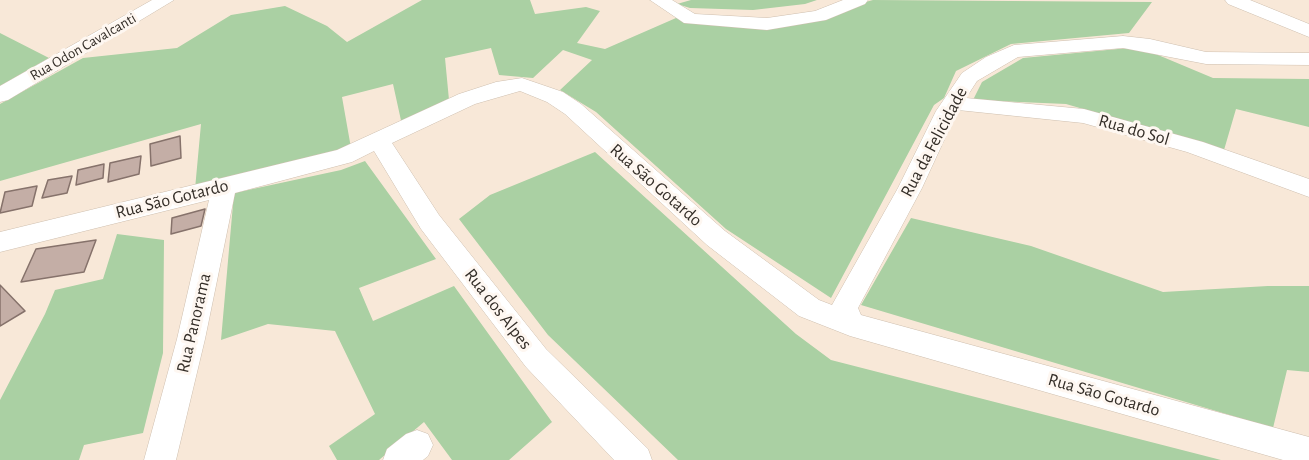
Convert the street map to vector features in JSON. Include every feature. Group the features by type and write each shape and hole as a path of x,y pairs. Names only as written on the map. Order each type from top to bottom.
{"street":[{"name":"Rua Odon Cavalcanti","path":"0,95 165,0"},
{"path":"659,0 691,18 767,24 819,16 859,0"},
{"path":"1234,0 1309,31"},
{"name":"Rua da Felicidade","path":"850,324 844,308 910,188 952,103 969,77 1014,51 1123,42 1150,45 1189,56 1206,58 1309,59"},
{"name":"Rua São Gotardo","path":"0,242 156,205 344,156 481,94 512,85 534,87 573,110 716,238 809,308 850,324 1294,453"},
{"name":"Rua do Sol","path":"952,103 1084,116 1195,147 1309,188"},
{"name":"Rua dos Alpes","path":"380,141 430,222 536,358 636,460"},
{"name":"Rua Panorama","path":"160,460 191,339 224,186"}],"green space":[{"path":"422,0 530,0 535,14 586,7 600,11 577,43 605,49 676,18 767,28 873,0 1152,2 1129,33 1011,44 956,71 944,98 934,105 831,298 726,229 596,112 560,90 592,60 563,50 533,78 499,75 491,48 445,58 449,100 402,125 393,84 342,97 351,148 195,189 201,124 0,181 0,104 83,58 177,48 231,15 285,6 327,26 347,42"},
{"path":"691,0 817,0 805,4 753,10 690,8 677,4"},
{"path":"0,33 49,58 0,86"},
{"path":"1139,47 1213,78 1309,79 1309,127 1236,109 1224,150 1066,104 973,100 982,82 1023,58"},
{"path":"595,152 796,334 831,360 1221,460 678,460 548,335 459,219 490,195"},
{"path":"365,161 436,259 359,288 373,321 454,286 552,422 509,460 452,460 424,422 379,460 337,460 329,446 375,414 335,331 268,324 221,340 234,193 341,170"},
{"path":"911,218 1031,246 1163,292 1309,286 1309,372 1287,370 1273,428 861,305"},
{"path":"117,234 164,240 163,353 143,433 84,445 79,460 0,460 0,400 55,290 103,279"}],"building":[{"path":"180,136 181,158 151,166 150,144"},
{"path":"141,156 139,174 108,182 110,163"},
{"path":"104,164 103,178 76,185 78,170"},
{"path":"72,176 67,193 42,198 48,180"},
{"path":"37,186 32,206 0,213 5,192"},
{"path":"205,209 201,226 171,234 172,218"},
{"path":"96,240 84,272 21,282 36,249"},
{"path":"0,285 25,311 0,326"}]}
